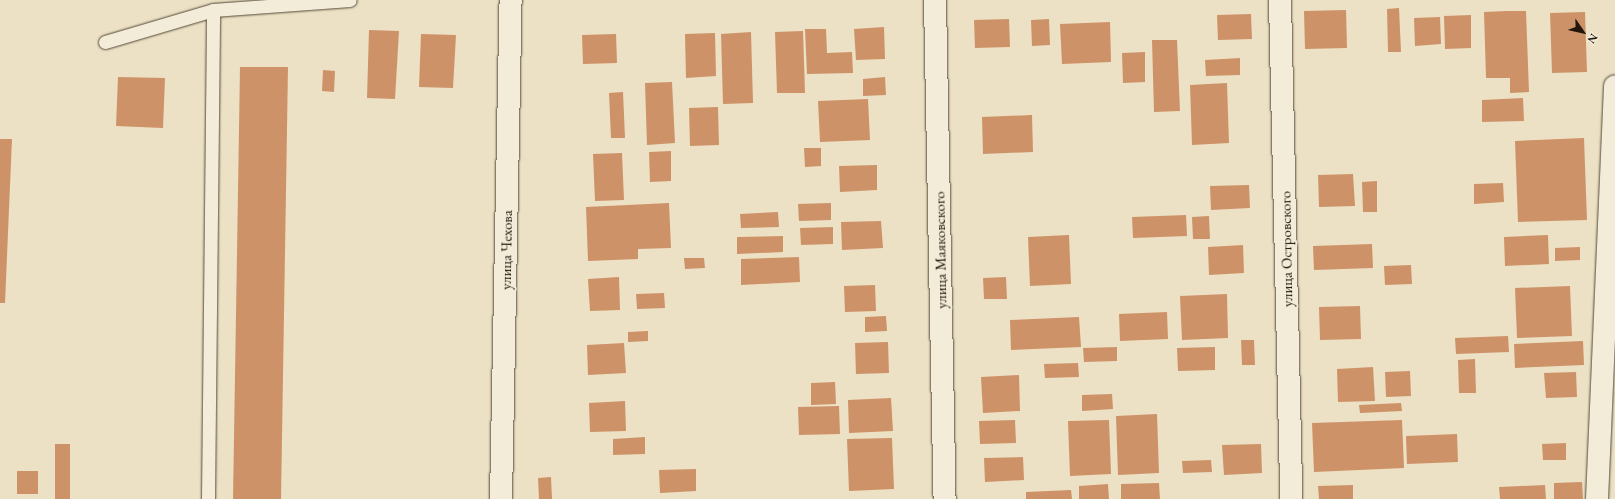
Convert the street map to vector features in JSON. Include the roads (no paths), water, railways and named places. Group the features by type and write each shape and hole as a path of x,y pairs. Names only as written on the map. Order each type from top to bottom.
{"street":[{"name":"улица Чехова","path":"501,499 511,0"},
{"name":"улица Маяковского","path":"935,0 945,499"},
{"name":"улица Островского","path":"1280,0 1291,499"},
{"path":"1597,499 1615,86"}],"lane":[{"path":"105,42 213,10 253,4 350,0"},
{"path":"208,499 213,10"}]}
